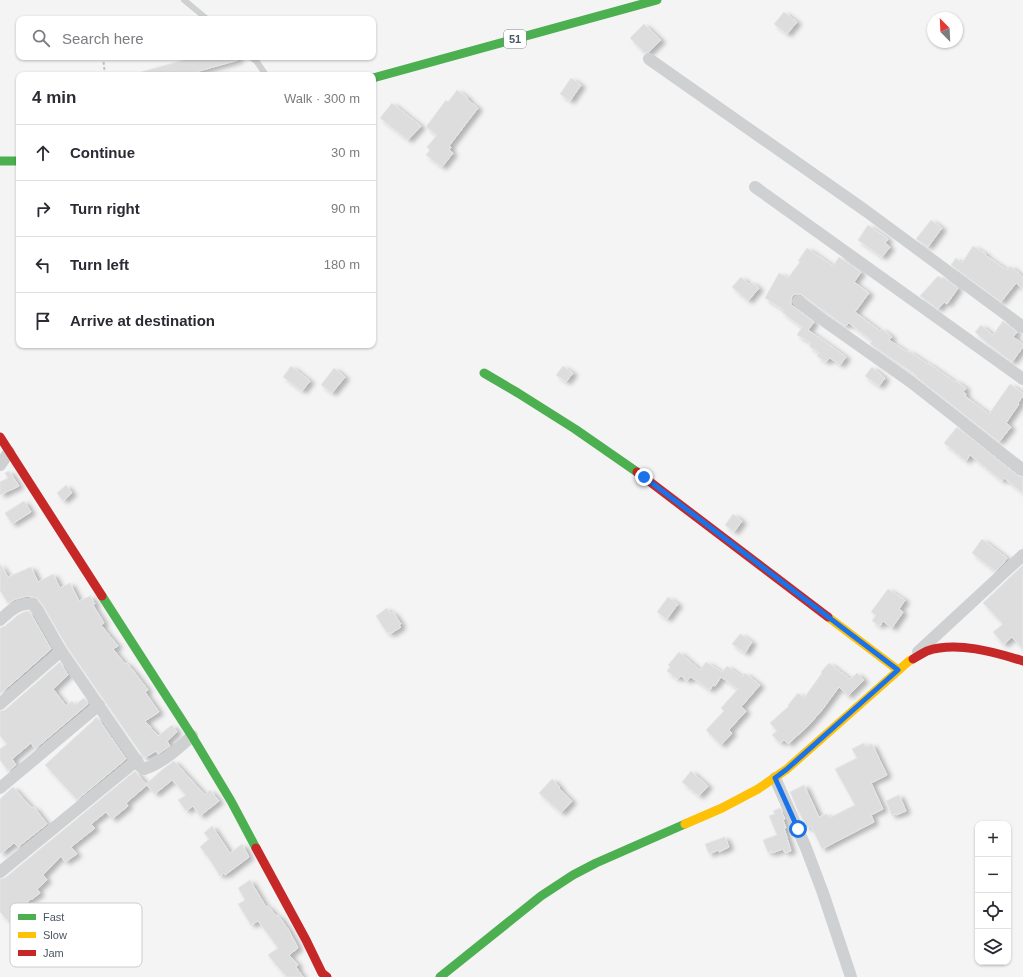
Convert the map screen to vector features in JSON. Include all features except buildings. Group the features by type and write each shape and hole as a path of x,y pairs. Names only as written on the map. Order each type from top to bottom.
{"main road":[{"name":"51","path":"376,77 657,0"},
{"path":"0,161 16,161"},
{"path":"484,373 575,429 637,472 898,670"},
{"path":"0,437 192,736 231,801 324,976"},
{"path":"440,977 541,896 573,875 596,863 722,808 775,778 898,670 909,661 920,655 929,651 956,648 1007,655 1023,661"}],"street":[{"path":"648,59 866,211 1023,327"},
{"path":"755,187 1023,379"},
{"path":"798,301 911,382 1023,470"},
{"path":"0,465 9,452"},
{"path":"909,661 1023,555"},
{"path":"0,620 19,606 32,604 37,609 61,651 140,766 144,769 166,758 192,736"},
{"path":"0,704 61,651"},
{"path":"0,788 99,705"},
{"path":"0,872 137,760"},
{"path":"775,778 806,848 823,893 851,977"}],"lane":[{"path":"184,0 203,16"},
{"path":"255,60 264,72"}],"path":[{"path":"103,60 105,72"}],"traffic: fast":[{"path":"376,77 657,0"},
{"path":"0,161 16,161"},
{"path":"484,373 575,429 637,472"},
{"path":"102,596 192,736 231,801 256,848"},
{"path":"440,977 541,896 573,875 596,863 685,824"}],"traffic: slow":[{"path":"828,617 898,670"},
{"path":"685,824 722,808 758,789 787,769 913,659"}],"traffic: jam":[{"path":"0,437 102,596"},
{"path":"637,472 828,617"},
{"path":"913,659 927,651 938,648 963,647 988,651 1023,661"},
{"path":"256,848 306,940 322,973 327,977"}],"route":[{"path":"644,477 898,670 775,778 798,829"}]}
